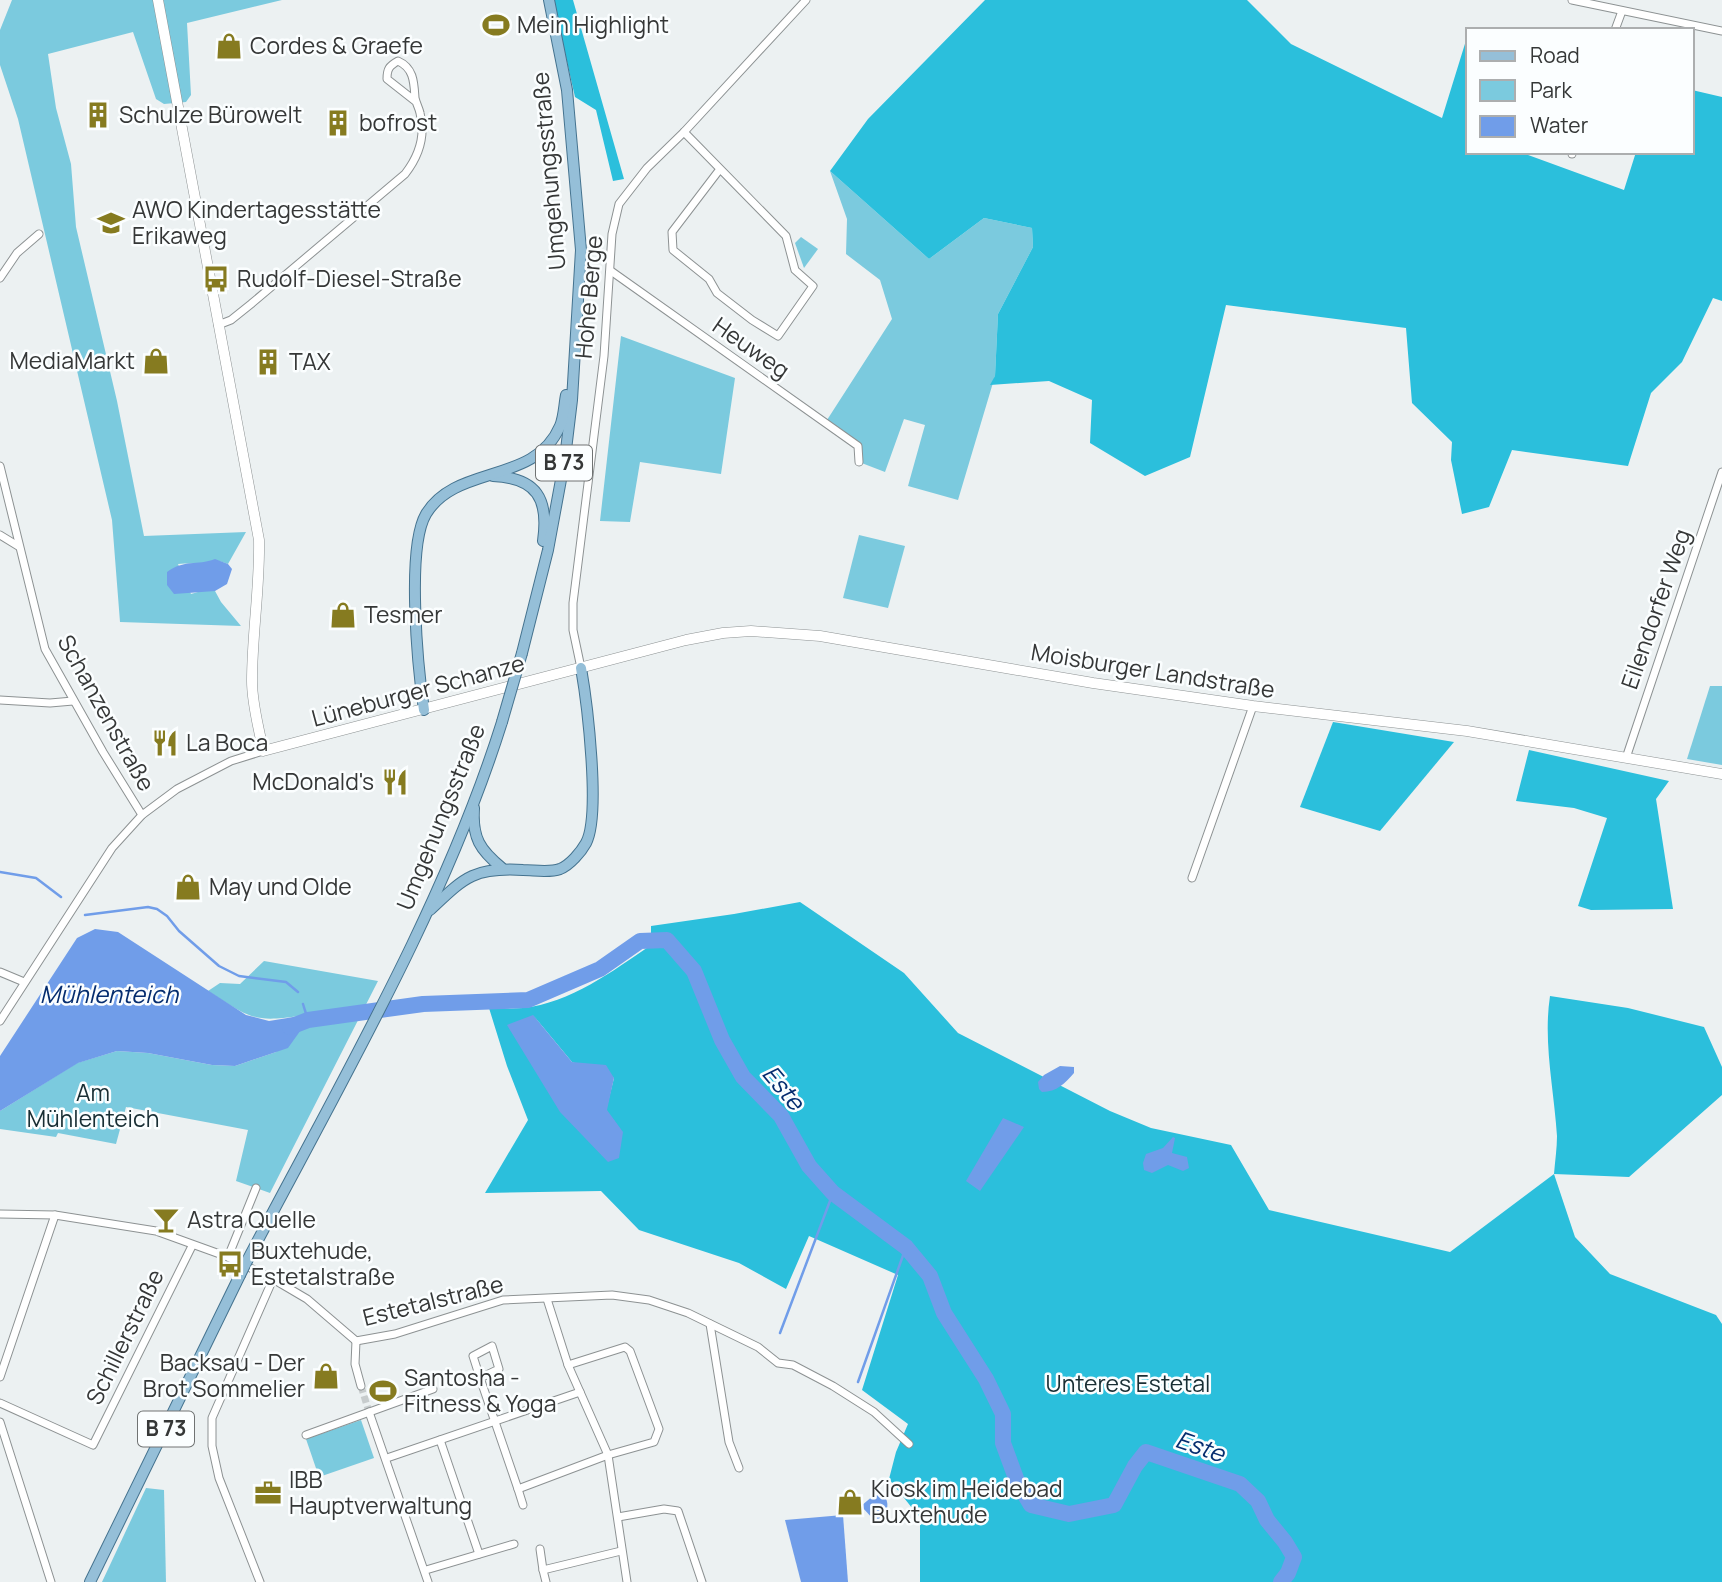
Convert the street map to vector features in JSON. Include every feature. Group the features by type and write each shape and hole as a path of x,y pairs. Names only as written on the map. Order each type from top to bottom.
{"main road":[{"path":"158,0 259,540 259,586 252,678 263,751"},
{"name":"Umgehungsstraße","path":"90,1582 248,1259 426,915 475,799 502,722 548,550 565,458 578,318 581,250 575,168 567,90 549,0"},
{"path":"424,710 416,614 415,555 419,533 427,513 437,499 449,490 528,461 542,452 554,439 561,423 578,318"},
{"path":"490,476 520,480 534,489 542,502 546,514 535,606"},
{"name":"Moisburger Landstraße","path":"581,668 723,633 775,631 1252,706 1468,731 1722,774"},
{"path":"426,915 458,882 473,874 502,868 542,871 560,869 575,857 587,841 592,811 589,728 581,668"},
{"name":"Lüneburger Schanze","path":"263,751 581,668"},
{"path":"475,799 473,820 476,836 483,852 502,868"}],"street":[{"name":"Hohe Berge","path":"581,668 573,630 573,603 604,356 612,234 619,204 647,168 684,132 806,0"},
{"path":"1572,0 1722,31"},
{"path":"1616,28 1622,11"},
{"path":"218,325 231,320 251,304 405,174 414,163 422,138 420,111 415,101 387,79 390,65 398,61 410,70 415,101"},
{"path":"684,132 786,236 795,270 813,286 778,337 718,293 709,279 673,250 672,232 720,169"},
{"path":"0,278 17,253 39,234"},
{"name":"Heuweg","path":"611,271 858,446 859,462"},
{"name":"Schanzenstraße","path":"0,466 46,649 73,701 142,815"},
{"name":"Eilendorfer Weg","path":"1626,758 1722,472"},
{"path":"0,535 18,546"},
{"path":"0,700 50,703 73,701"},
{"path":"1192,878 1252,706"},
{"name":"Lüneburger Schanze","path":"0,1021 112,848 142,815 177,789 231,761 263,751"},
{"path":"0,972 24,982"},
{"path":"228,1257 256,1188"},
{"name":"Estetalstraße","path":"0,1214 55,1215 156,1231 228,1257 273,1279 307,1299 356,1340 395,1334 503,1300 612,1295 649,1300 688,1313 758,1347 778,1363 793,1365 833,1387 874,1412 909,1444"},
{"path":"0,1377 55,1215"},
{"name":"Schillerstraße","path":"0,1403 93,1445 192,1245"},
{"path":"260,1582 219,1478 212,1446 212,1418 273,1279"},
{"path":"547,1299 568,1365 608,1455 626,1582"},
{"path":"710,1324 729,1442 739,1468"},
{"path":"356,1340 355,1364 361,1386"},
{"path":"480,1378 499,1369 492,1346 473,1356 480,1378 495,1420 523,1505"},
{"path":"518,1489 608,1455 654,1442 659,1429 630,1351 625,1347 568,1365"},
{"path":"306,1435 433,1389"},
{"path":"387,1458 580,1392"},
{"path":"369,1412 428,1582"},
{"path":"0,1422 51,1582"},
{"path":"440,1440 479,1554"},
{"path":"618,1517 664,1509 678,1511 702,1582"},
{"path":"426,1570 514,1544"},
{"path":"540,1549 546,1582"},
{"path":"543,1570 621,1551"}],"green space":[{"path":"12,0 282,0 187,23 191,95 186,102 164,104 156,99 133,32 48,54 56,108 71,164 76,227 117,401 144,536 246,532 228,564 217,561 178,564 191,594 205,590 215,591 241,626 120,622 112,520 18,119 0,65 0,30"},
{"path":"553,0 573,0 624,179 613,181 596,110 575,97"},
{"path":"985,0 1247,0 1291,44 1442,118 1466,40 1466,154 1525,154 1624,190 1635,154 1694,154 1694,90 1722,97 1722,301 1713,298 1682,362 1651,393 1628,466 1512,450 1489,507 1462,514 1451,460 1452,442 1412,403 1406,328 1226,305 1190,457 1145,476 1090,443 1092,400 1049,381 990,385 995,376 998,314 1033,247 1032,228 984,218 929,259 830,171 868,119"},
{"path":"830,171 929,259 984,218 1032,228 1033,247 998,314 995,376 958,500 908,486 925,425 904,419 885,472 859,462 857,446 827,420 892,319 880,280 846,254 847,219"},
{"path":"801,237 818,249 804,268 795,243"},
{"path":"621,336 735,378 721,474 640,462 630,522 600,521"},
{"path":"859,535 905,546 888,608 843,598"},
{"path":"1710,686 1722,686 1722,765 1687,759"},
{"path":"1333,722 1454,742 1380,831 1300,807"},
{"path":"1529,750 1669,781 1656,799 1673,909 1591,910 1578,906 1607,818 1574,808 1516,801"},
{"name":"Unteres Estetal","path":"800,902 904,973 958,1033 1110,1111 1151,1128 1231,1145 1269,1210 1450,1252 1554,1174 1575,1237 1610,1274 1716,1315 1722,1324 1722,1582 920,1582 920,1518 889,1479 896,1452 908,1424 862,1390 898,1275 809,1236 786,1289 739,1263 639,1230 601,1191 485,1193 528,1120 489,1008 540,1005 574,993 651,945 651,926","holes":["533,1015 572,1062 614,1078 606,1110"]},
{"name":"Am Mühlenteich","path":"264,961 378,981 270,1193 236,1181 248,1130 126,1107 116,1144 58,1133 56,1137 0,1129 0,1111 77,1063 117,1051 235,1066 276,1052 306,1015 275,1019 254,1016 234,1008 208,991 220,983 240,984"},
{"path":"1550,996 1628,1008 1704,1027 1722,1067 1722,1095 1629,1177 1554,1174 1557,1136 1548,1048"},
{"path":"361,1420 374,1458 319,1477 306,1439"},
{"path":"146,1488 164,1490 166,1582 102,1582"}],"water":[{"path":"215,559 228,564 232,569 227,584 215,591 174,594 167,585 167,572 173,568"},
{"name":"Mühlenteich","path":"95,929 118,932 246,1015 269,1021 306,1015 308,1020 288,1048 235,1066 117,1051 78,1063 0,1111 0,1056 77,938"},
{"path":"533,1015 572,1062 606,1065 614,1078 607,1110 623,1132 619,1158 608,1162 560,1112 507,1025"},
{"path":"1060,1066 1074,1067 1074,1073 1056,1089 1042,1092 1038,1082 1044,1075"},
{"path":"1003,1118 1024,1127 980,1191 966,1181"},
{"path":"1173,1137 1172,1153 1187,1157 1189,1168 1183,1171 1168,1165 1152,1173 1144,1170 1146,1154 1163,1148"},
{"path":"880,1490 886,1498 887,1507 884,1515 875,1521 861,1506"},
{"path":"843,1515 848,1582 801,1582 785,1520"}],"waterway":[{"path":"0,872 36,878 61,897"},
{"path":"85,915 148,907 157,909 219,966 239,976 286,982 298,992"},
{"name":"Este","path":"290,1027 308,1020 423,1004 528,1000 600,969 640,941 667,940 694,971 722,1040 743,1077 781,1116 809,1166 833,1193 906,1247 930,1276 944,1313 986,1379 1003,1414 1003,1443 1017,1481 1031,1505 1069,1514 1114,1505 1135,1466 1146,1452 1240,1484 1258,1501 1267,1520 1294,1557 1281,1582"},
{"path":"303,1004 308,1020"},
{"path":"780,1333 833,1193"},
{"path":"858,1382 906,1247"}],"tunnel":[{"path":"361,1386 369,1412"}],"place":[{"name":"Mein Highlight","path":"496,25"},
{"name":"Cordes & Graefe","path":"229,46"},
{"name":"Schulze Bürowelt","path":"98,115"},
{"name":"bofrost","path":"338,123"},
{"name":"AWO Kindertagesstätte Erikaweg","path":"111,223"},
{"name":"Rudolf-Diesel-Straße","path":"216,279"},
{"name":"MediaMarkt","path":"156,361"},
{"name":"TAX","path":"268,362"},
{"name":"Tesmer","path":"343,615"},
{"name":"La Boca","path":"165,743"},
{"name":"McDonald's","path":"395,782"},
{"name":"May und Olde","path":"188,887"},
{"name":"Astra Quelle","path":"166,1220"},
{"name":"Buxtehude, Estetalstraße","path":"230,1264"},
{"name":"Backsau - Der Brot Sommelier","path":"326,1376"},
{"name":"Santosha - Fitness & Yoga","path":"383,1391"},
{"name":"IBB Hauptverwaltung","path":"268,1493"},
{"name":"Kiosk im Heidebad Buxtehude","path":"850,1502"}]}
